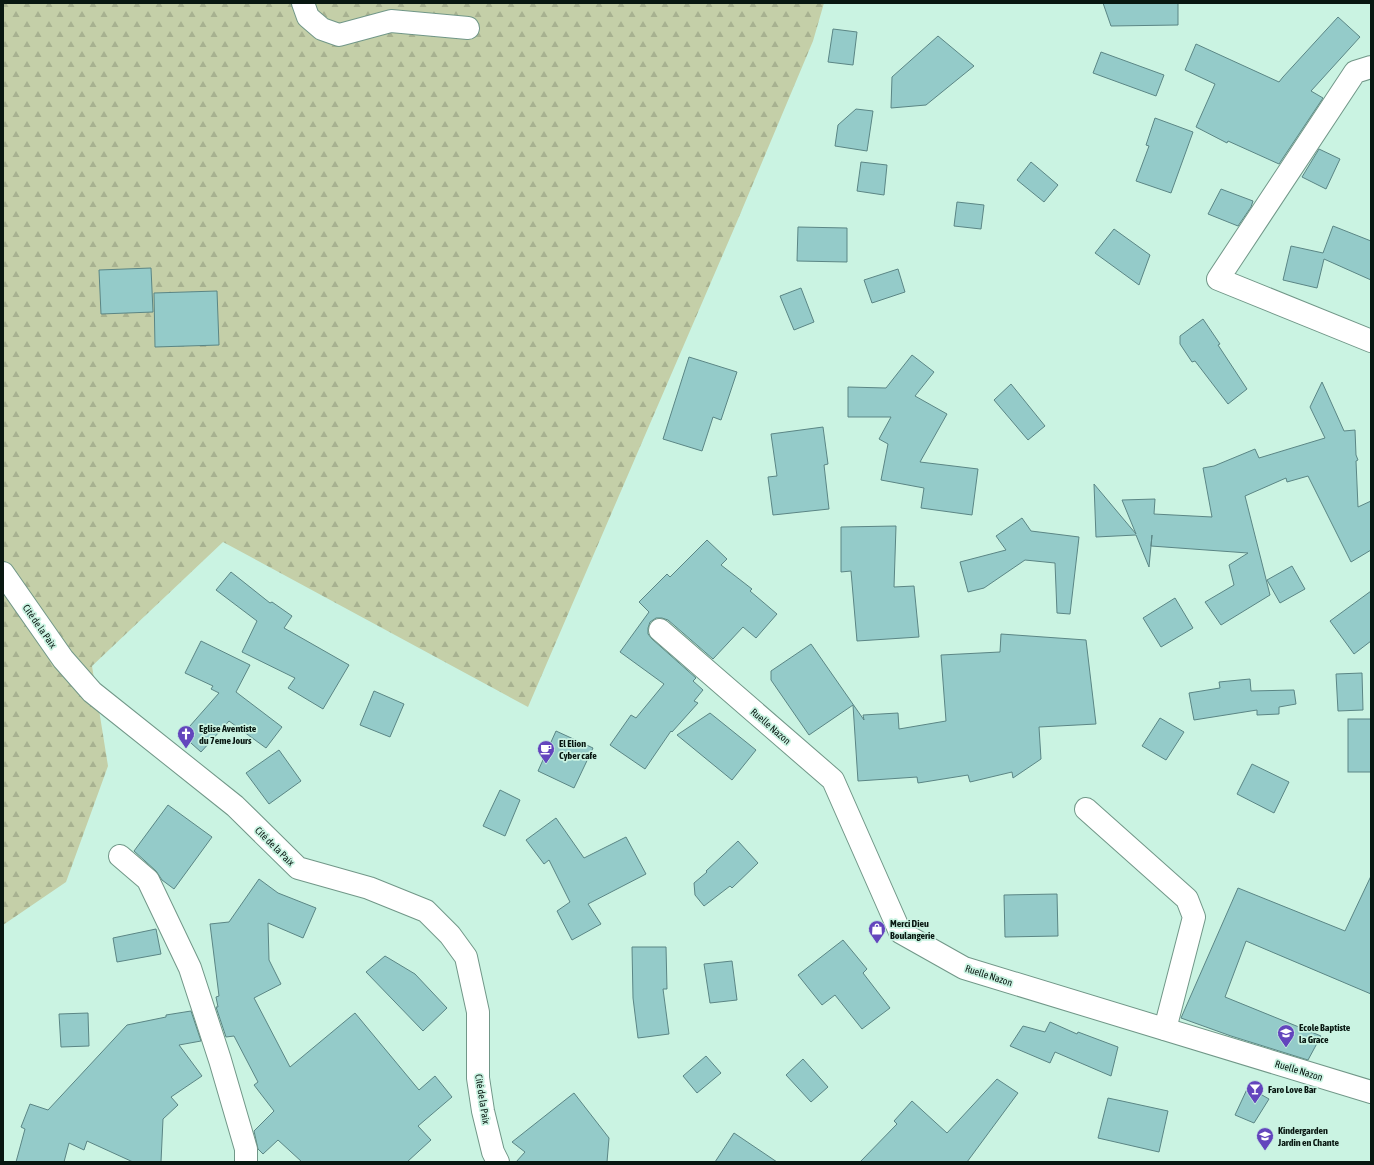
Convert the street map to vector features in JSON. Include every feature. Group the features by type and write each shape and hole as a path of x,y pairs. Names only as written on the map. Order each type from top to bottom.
{"street":[{"path":"303,3 308,17 322,29 339,35 391,21 468,28"},
{"path":"1371,67 1355,72 1218,279 1371,341"},
{"name":"Cité de la Paix","path":"3,573 63,659 92,692 235,806 298,868 369,888 426,911 450,935 466,958 478,1012 478,1078 483,1111 498,1162"},
{"name":"Ruelle Nazon","path":"660,630 833,780 900,932 964,968 1371,1092"},
{"path":"1086,809 1187,899 1194,917 1164,1029"},
{"path":"120,856 148,880 190,968 220,1060 246,1149 246,1162"}],"green space":[{"path":"3,3 824,3 813,41 736,224 528,707 223,542 92,666 108,766 66,882 3,925"}],"building":[{"path":"1103,3 1178,3 1178,25 1111,26"},
{"path":"1338,17 1360,37 1311,91 1323,98 1279,164 1228,141 1227,143 1196,127 1215,84 1185,70 1196,44 1279,82"},
{"path":"833,29 857,32 853,65 828,62"},
{"path":"938,36 974,66 926,105 891,108 892,77"},
{"path":"1101,52 1164,75 1156,96 1093,73"},
{"path":"856,109 873,111 867,151 835,146 838,125"},
{"path":"1155,118 1193,132 1171,193 1136,181 1149,146 1146,145"},
{"path":"1319,149 1340,159 1326,189 1302,177"},
{"path":"861,162 887,165 884,195 857,191"},
{"path":"1031,162 1058,185 1044,202 1017,180"},
{"path":"1221,189 1253,201 1251,207 1238,226 1208,214"},
{"path":"957,202 984,205 981,229 954,226"},
{"path":"1333,226 1371,241 1371,280 1324,259 1317,288 1283,280 1291,246 1323,253"},
{"path":"798,227 847,228 847,262 797,261"},
{"path":"1114,229 1150,255 1139,285 1095,253"},
{"path":"151,268 153,312 101,314 99,270"},
{"path":"898,269 905,292 872,303 864,280"},
{"path":"801,288 814,322 794,330 780,296"},
{"path":"217,291 219,345 155,347 154,293"},
{"path":"1203,319 1247,389 1228,404 1195,361 1192,362 1180,344 1180,336"},
{"path":"912,355 934,372 915,396 947,414 920,462 978,469 972,515 921,508 924,488 881,480 888,444 879,439 891,417 848,417 848,387 886,388"},
{"path":"689,357 737,372 721,420 713,417 702,451 663,439"},
{"path":"1322,382 1344,431 1355,430 1356,455 1358,460 1356,461 1358,507 1371,501 1371,550 1351,562 1308,476 1287,482 1286,478 1245,496 1270,595 1221,625 1205,602 1234,585 1229,565 1248,553 1151,546 1152,535 1149,567 1136,535 1096,537 1094,484 1136,534 1122,500 1155,499 1154,514 1212,517 1203,468 1214,466 1255,449 1259,458 1325,438 1310,407"},
{"path":"1011,384 1045,426 1028,440 994,400"},
{"path":"823,427 828,464 824,465 829,509 773,515 768,477 777,476 771,434"},
{"path":"1022,518 1031,531 1079,537 1070,614 1057,613 1055,563 1025,560 984,588 968,592 960,562 1006,550 996,536"},
{"path":"896,526 894,587 914,586 919,637 857,641 851,571 841,572 841,527"},
{"path":"707,540 727,559 721,565 752,589 750,591 777,614 756,638 743,627 713,659 668,620 656,618 650,622 648,634 696,678 693,681 703,690 694,701 698,703 672,732 671,731 645,769 610,745 631,715 636,718 664,684 620,652 649,612 639,602 667,574 670,577"},
{"path":"1292,566 1305,589 1280,603 1267,580"},
{"path":"231,572 270,603 272,602 292,616 284,628 349,665 323,709 288,688 295,678 242,652 257,621 216,590"},
{"path":"1371,591 1371,641 1354,654 1330,621"},
{"path":"1175,598 1193,628 1161,647 1143,618"},
{"path":"1001,634 1086,640 1096,724 1039,727 1041,759 1013,778 1012,772 970,782 968,775 918,783 917,777 858,781 853,705 809,735 771,680 771,671 811,644 864,720 863,715 898,713 899,729 946,721 941,655 1000,652"},
{"path":"201,641 250,665 236,692 282,727 266,748 229,721 201,752 182,735 219,693 211,689 213,686 185,673"},
{"path":"1362,673 1363,710 1338,711 1336,674"},
{"path":"1250,679 1251,691 1294,690 1296,704 1279,707 1279,714 1257,715 1257,710 1194,720 1189,693 1220,688 1219,682"},
{"path":"374,691 404,704 390,737 360,725"},
{"path":"710,713 756,750 732,780 677,735"},
{"path":"1160,718 1184,732 1166,760 1142,746"},
{"path":"1348,719 1371,719 1371,772 1348,772"},
{"path":"556,731 593,748 574,788 538,771"},
{"path":"279,750 301,781 269,804 246,773"},
{"path":"1252,764 1289,782 1274,813 1237,794"},
{"path":"500,790 520,800 505,836 483,826"},
{"path":"168,805 212,837 174,889 162,880 156,871 134,851"},
{"path":"556,818 584,858 626,837 646,874 588,904 601,924 572,940 557,911 570,902 549,860 544,864 526,840"},
{"path":"738,841 758,863 732,888 730,886 704,906 695,895 694,883"},
{"path":"1371,876 1371,994 1246,941 1225,997 1321,1036 1308,1060 1231,1036 1181,1018 1238,888 1345,931"},
{"path":"259,879 278,893 316,908 303,938 268,923 269,960 281,984 254,998 290,1067 355,1013 419,1090 435,1076 452,1097 418,1126 431,1140 407,1162 302,1162 278,1140 263,1154 258,1149 254,1131 274,1111 254,1085 258,1082 234,1036 226,1037 216,1007 218,1007 216,997 219,996 210,924 229,922"},
{"path":"1057,894 1058,936 1005,937 1004,895"},
{"path":"156,929 161,954 117,962 113,938"},
{"path":"843,940 867,969 863,973 890,1008 862,1029 835,995 822,1005 798,975"},
{"path":"632,947 666,947 667,989 663,989 669,1034 638,1038 633,998"},
{"path":"385,956 415,974 447,1008 423,1031 366,972"},
{"path":"732,961 737,1000 710,1003 704,964"},
{"path":"191,1011 201,1041 179,1045 202,1076 171,1097 178,1105 163,1119 161,1162 133,1162 87,1141 84,1150 69,1143 64,1162 16,1162 25,1129 21,1127 30,1104 48,1110 127,1025 166,1017 166,1015"},
{"path":"88,1013 89,1046 61,1047 59,1014"},
{"path":"1050,1022 1077,1034 1078,1032 1118,1047 1111,1076 1055,1052 1050,1063 1010,1046 1023,1026 1045,1032"},
{"path":"706,1056 721,1073 697,1093 683,1076"},
{"path":"803,1059 828,1087 811,1102 786,1075"},
{"path":"997,1079 1018,1093 967,1162 860,1162 897,1124 894,1121 912,1101 947,1133"},
{"path":"1248,1087 1269,1099 1254,1123 1235,1115"},
{"path":"574,1093 609,1138 607,1162 516,1162 525,1152 512,1142"},
{"path":"1108,1098 1168,1111 1159,1152 1098,1138"},
{"path":"734,1133 777,1162 715,1162"}],"place":[{"name":"Eglise Aventiste du 7eme Jours","path":"186,749"},
{"name":"El Elion Cyber cafe","path":"546,764"},
{"name":"Merci Dieu Boulangerie","path":"877,944"},
{"name":"Ecole Baptiste la Grace","path":"1286,1048"},
{"name":"Faro Love Bar","path":"1255,1104"},
{"name":"Kindergarden Jardin en Chante","path":"1265,1151"}]}
